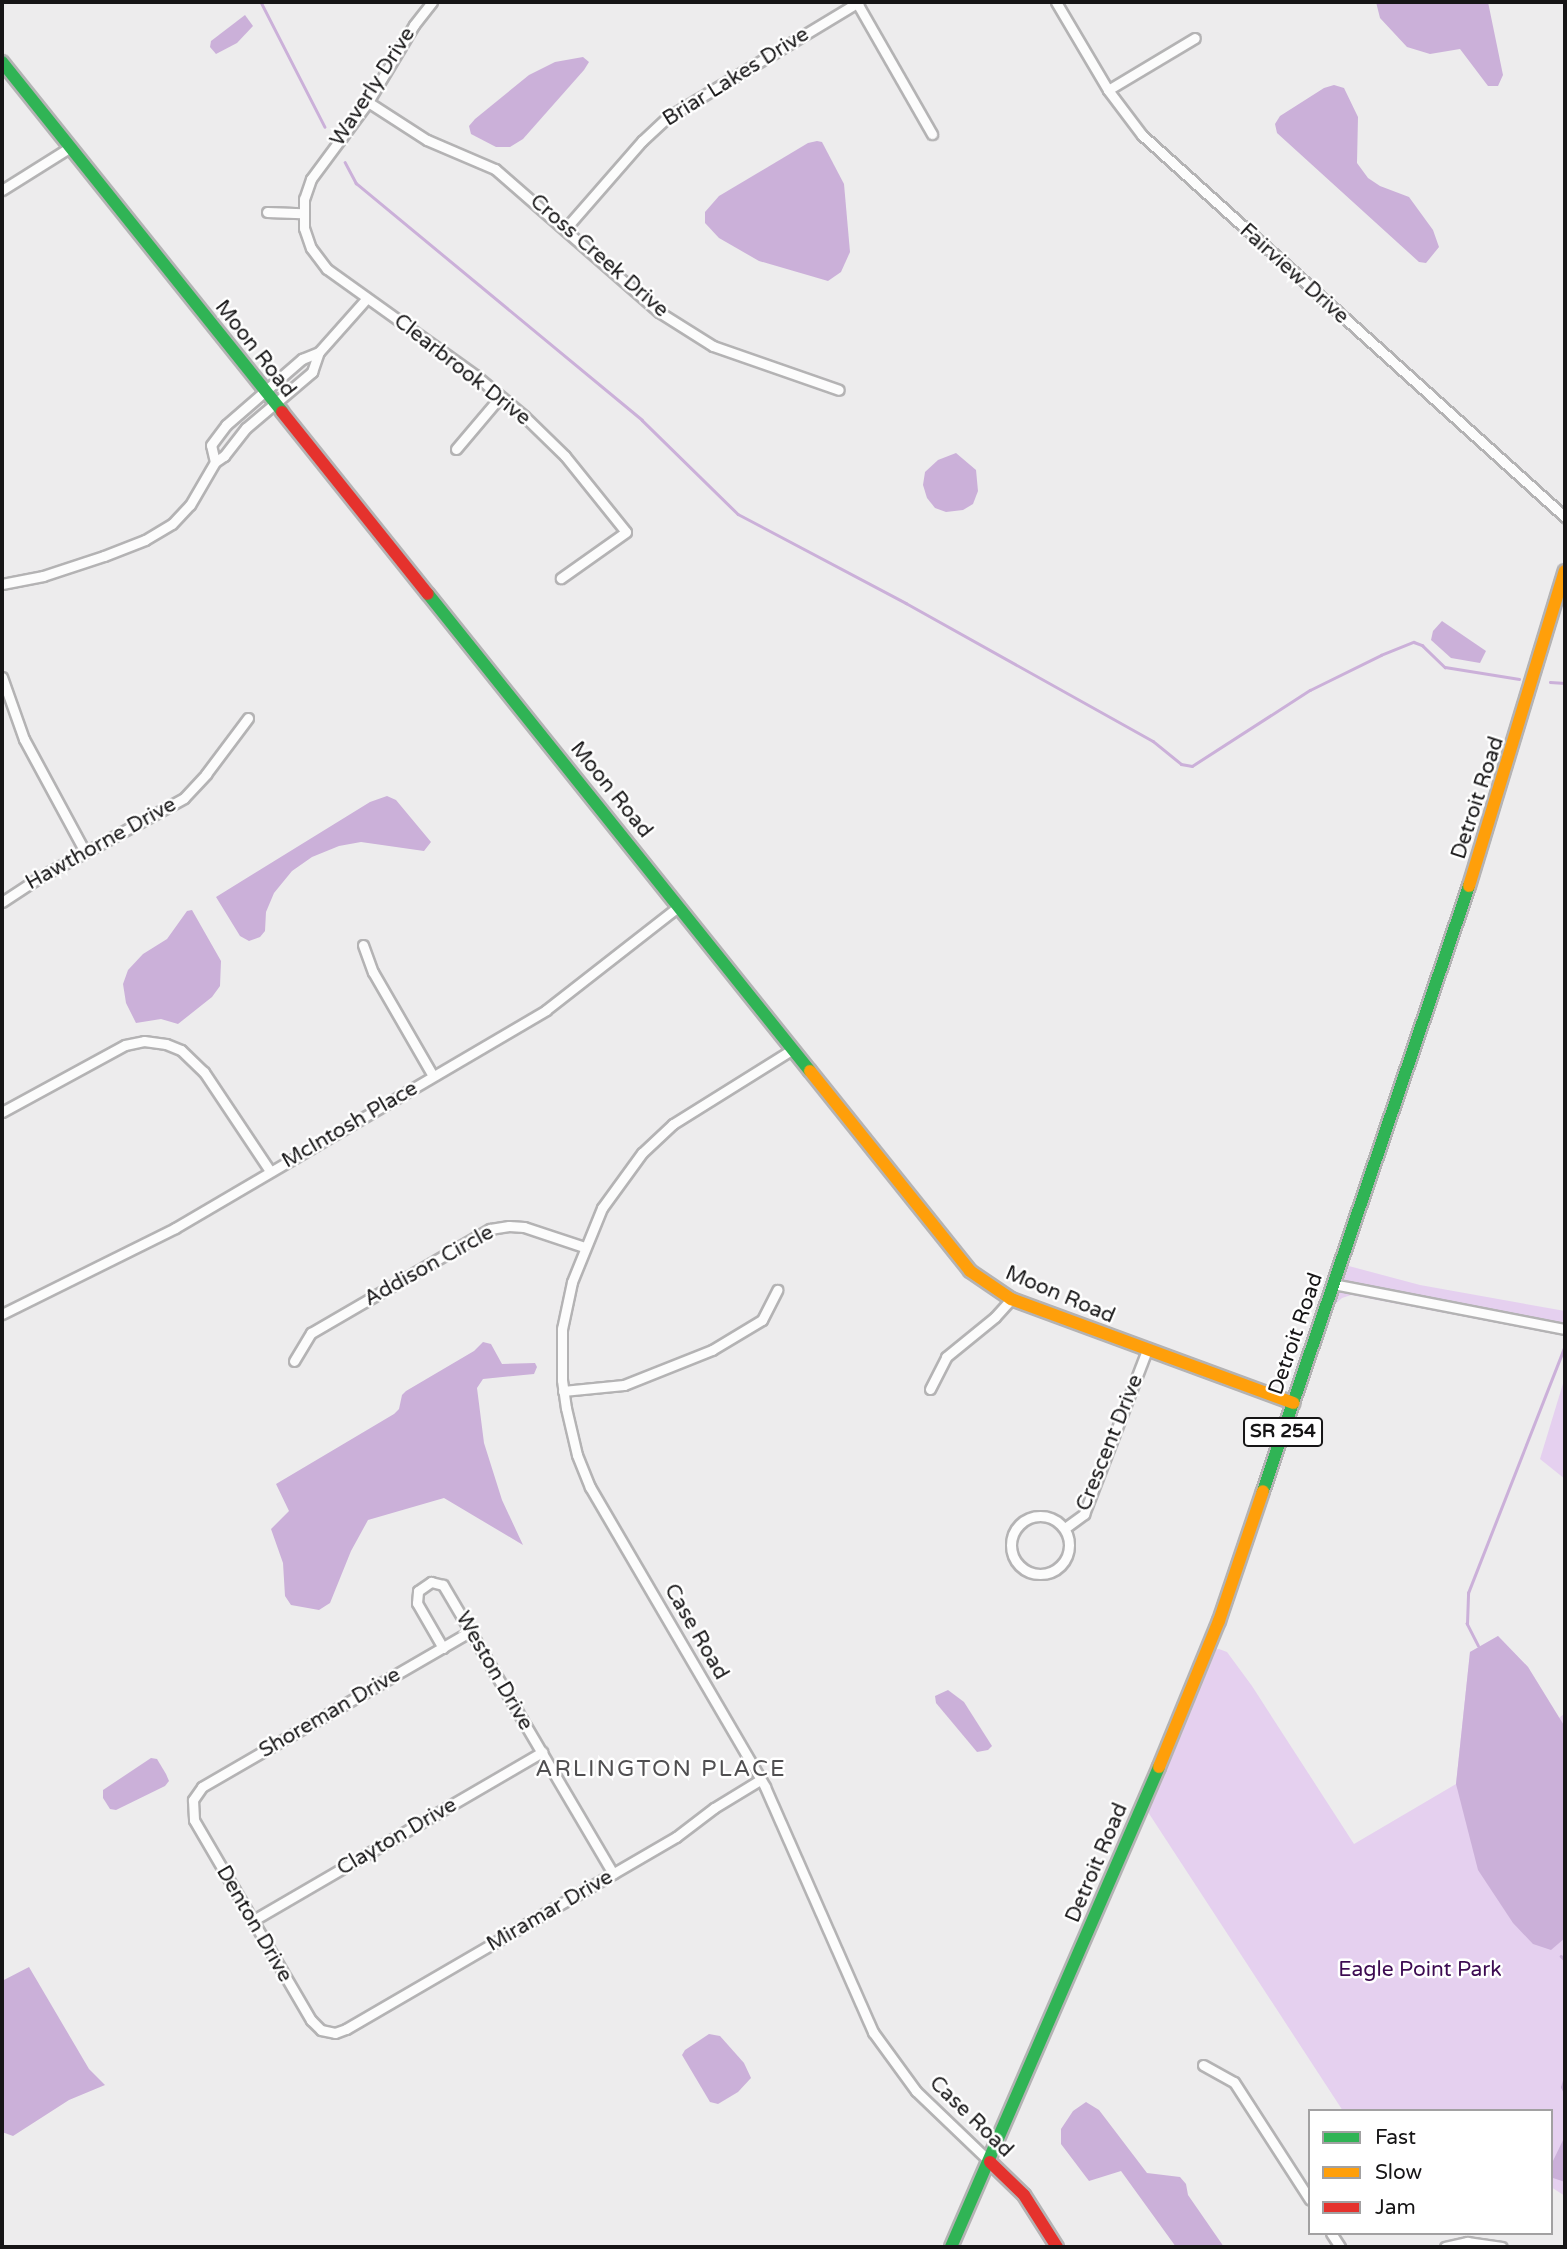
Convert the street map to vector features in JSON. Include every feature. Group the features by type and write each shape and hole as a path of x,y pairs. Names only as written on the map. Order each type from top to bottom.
{"street":[{"name":"Waverly Drive","path":"302,213 310,179 368,102 414,25 432,2"},
{"name":"Fairview Drive","path":"1056,2 1108,90 1142,135 1565,517"},
{"path":"858,3 932,134"},
{"name":"Briar Lakes Drive","path":"566,228 642,141 668,117 858,3"},
{"path":"1108,90 1195,38"},
{"name":"Moon Road","path":"2,62 970,1272 1012,1298 1293,1403"},
{"name":"Cross Creek Drive","path":"368,102 427,139 495,169 566,228 659,312 713,346 839,390"},
{"path":"2,190 69,148"},
{"path":"267,212 302,213"},
{"name":"Clearbrook Drive","path":"302,213 306,235 315,254 330,272 500,397 565,456 626,532 561,578"},
{"path":"2,584 66,570 158,533 190,505 215,461 224,456 246,428 312,372 319,352 367,298"},
{"path":"215,461 211,445 226,425 302,359 319,352"},
{"path":"456,449 500,397"},
{"name":"Detroit Road","path":"951,2247 1187,1701 1248,1542 1483,845 1565,571"},
{"path":"2,677 24,739 85,852"},
{"name":"Hawthorne Drive","path":"2,902 85,852 184,798 206,774 248,718"},
{"name":"McIntosh Place","path":"2,1314 175,1228 553,1005 679,906"},
{"path":"363,945 373,972 433,1076"},
{"path":"2,1112 125,1045 138,1041 159,1042 176,1047 200,1067 270,1171"},
{"name":"Case Road","path":"793,1049 698,1106 663,1133 617,1184 602,1208 584,1247 570,1291 562,1329 563,1391 577,1455 594,1496 760,1780 879,2042 916,2091 1024,2195 1057,2247"},
{"name":"Addison Circle","path":"294,1361 311,1333 490,1229 524,1227 584,1247"},
{"path":"1333,1284 1565,1329"},
{"path":"563,1391 624,1385 712,1349 762,1320 777,1290"},
{"path":"930,1389 946,1357 995,1317 1012,1298"},
{"name":"Crescent Drive","path":"1065,1528 1084,1514 1147,1350"},
{"name":"Crescent Drive","path":"1029,1517 1049,1517 1065,1528 1070,1547 1068,1556 1055,1570 1037,1575 1028,1572 1014,1559 1011,1539 1021,1522 1029,1517"},
{"name":"Weston Drive","path":"443,1647 417,1603 418,1591 425,1584 436,1582 443,1586 613,1874"},
{"name":"Shoreman Drive","path":"192,1800 202,1787 471,1631"},
{"name":"Clayton Drive","path":"252,1922 542,1752"},
{"name":"Miramar Drive","path":"335,2033 676,1837 714,1808 760,1780"},
{"name":"Denton Drive","path":"192,1800 194,1820 310,2020 321,2030 335,2033"},
{"path":"1203,2065 1234,2082 1308,2197"},
{"path":"1445,2247 1467,2242 1502,2247"}],"green space":[{"path":"1345,1265 1420,1285 1565,1311 1565,1336 1351,1295 1342,1298 1332,1307"},
{"path":"1565,1377 1565,1479 1540,1459"},
{"name":"Eagle Point Park","path":"1498,1636 1528,1667 1559,1718 1565,1713 1565,2196 1553,2188 1553,2109 1342,2109 1146,1809 1213,1650 1219,1649 1227,1652 1252,1686 1354,1844 1456,1784 1470,1652"}],"shaded area":[{"path":"1376,2 1488,2 1503,75 1498,86 1488,86 1460,49 1430,54 1407,47 1380,18"},
{"path":"245,15 253,26 237,43 216,54 210,47 211,41"},
{"path":"583,57 589,62 584,70 523,139 510,147 496,147 471,134 469,126 475,119 529,75 555,62"},
{"path":"1334,85 1344,88 1358,117 1357,163 1368,178 1380,186 1409,197 1433,230 1439,247 1426,263 1419,262 1277,133 1275,124 1280,116 1324,88"},
{"path":"822,142 844,184 850,252 841,272 828,281 759,261 719,238 705,223 705,212 719,196 808,143"},
{"path":"956,453 976,470 978,491 973,504 963,510 946,512 935,508 927,498 923,485 925,472 938,460"},
{"path":"1442,621 1486,651 1480,663 1451,658 1431,640 1433,631"},
{"path":"387,796 396,800 431,842 424,851 361,842 339,846 312,857 292,871 274,893 266,912 265,931 260,937 249,941 240,936 216,897 370,802"},
{"path":"192,910 221,961 220,986 212,997 178,1024 161,1019 136,1023 126,1003 123,984 128,970 143,954 167,939 187,911"},
{"path":"483,1342 491,1344 502,1364 535,1363 537,1367 534,1374 483,1379 477,1388 484,1443 502,1500 523,1545 444,1498 368,1520 351,1551 330,1603 319,1610 291,1605 285,1596 283,1563 271,1529 289,1511 276,1484 394,1414 399,1409 402,1395 406,1391 474,1351"},
{"path":"1498,1636 1528,1667 1565,1727 1565,1938 1551,1950 1533,1944 1513,1923 1478,1870 1456,1784 1470,1652"},
{"path":"948,1690 964,1702 992,1746 988,1750 977,1752 936,1703 935,1696"},
{"path":"151,1758 157,1759 166,1774 169,1781 165,1786 116,1810 110,1809 103,1798 103,1790"},
{"path":"29,1967 89,2069 105,2085 69,2100 13,2136 2,2132 2,1981"},
{"path":"709,2034 720,2036 744,2063 751,2078 738,2092 718,2104 710,2102 682,2055 685,2050"},
{"path":"1086,2102 1099,2110 1147,2173 1180,2177 1186,2184 1188,2195 1224,2247 1176,2247 1121,2171 1089,2181 1061,2144 1061,2129 1073,2111"},
{"path":"1565,2136 1565,2182 1553,2178 1553,2161"}],"waterway":[{"path":"261,2 325,127"},
{"path":"345,162 356,183 642,420 738,514 906,603 1153,741 1181,764 1192,766 1310,690 1414,642 1422,645 1445,667 1519,679"},
{"path":"1550,682 1565,683"},
{"path":"1478,1646 1467,1624 1468,1593 1565,1346"},
{"path":"1561,1956 1565,1960"},
{"path":"1564,2091 1562,2087 1565,2077"}],"traffic: fast":[{"path":"2,62 282,412"},
{"path":"428,594 810,1071"},
{"path":"1263,1491 1469,886"},
{"path":"951,2247 1159,1767"}],"traffic: slow":[{"path":"1469,886 1565,571"},
{"path":"810,1071 970,1271 1011,1299 1293,1403"},
{"path":"1159,1767 1219,1621 1263,1491"}],"traffic: jam":[{"path":"282,412 428,594"},
{"path":"990,2162 1024,2195 1057,2247"}],"district":[{"name":"ARLINGTON PLACE","path":"661,1769"}]}
